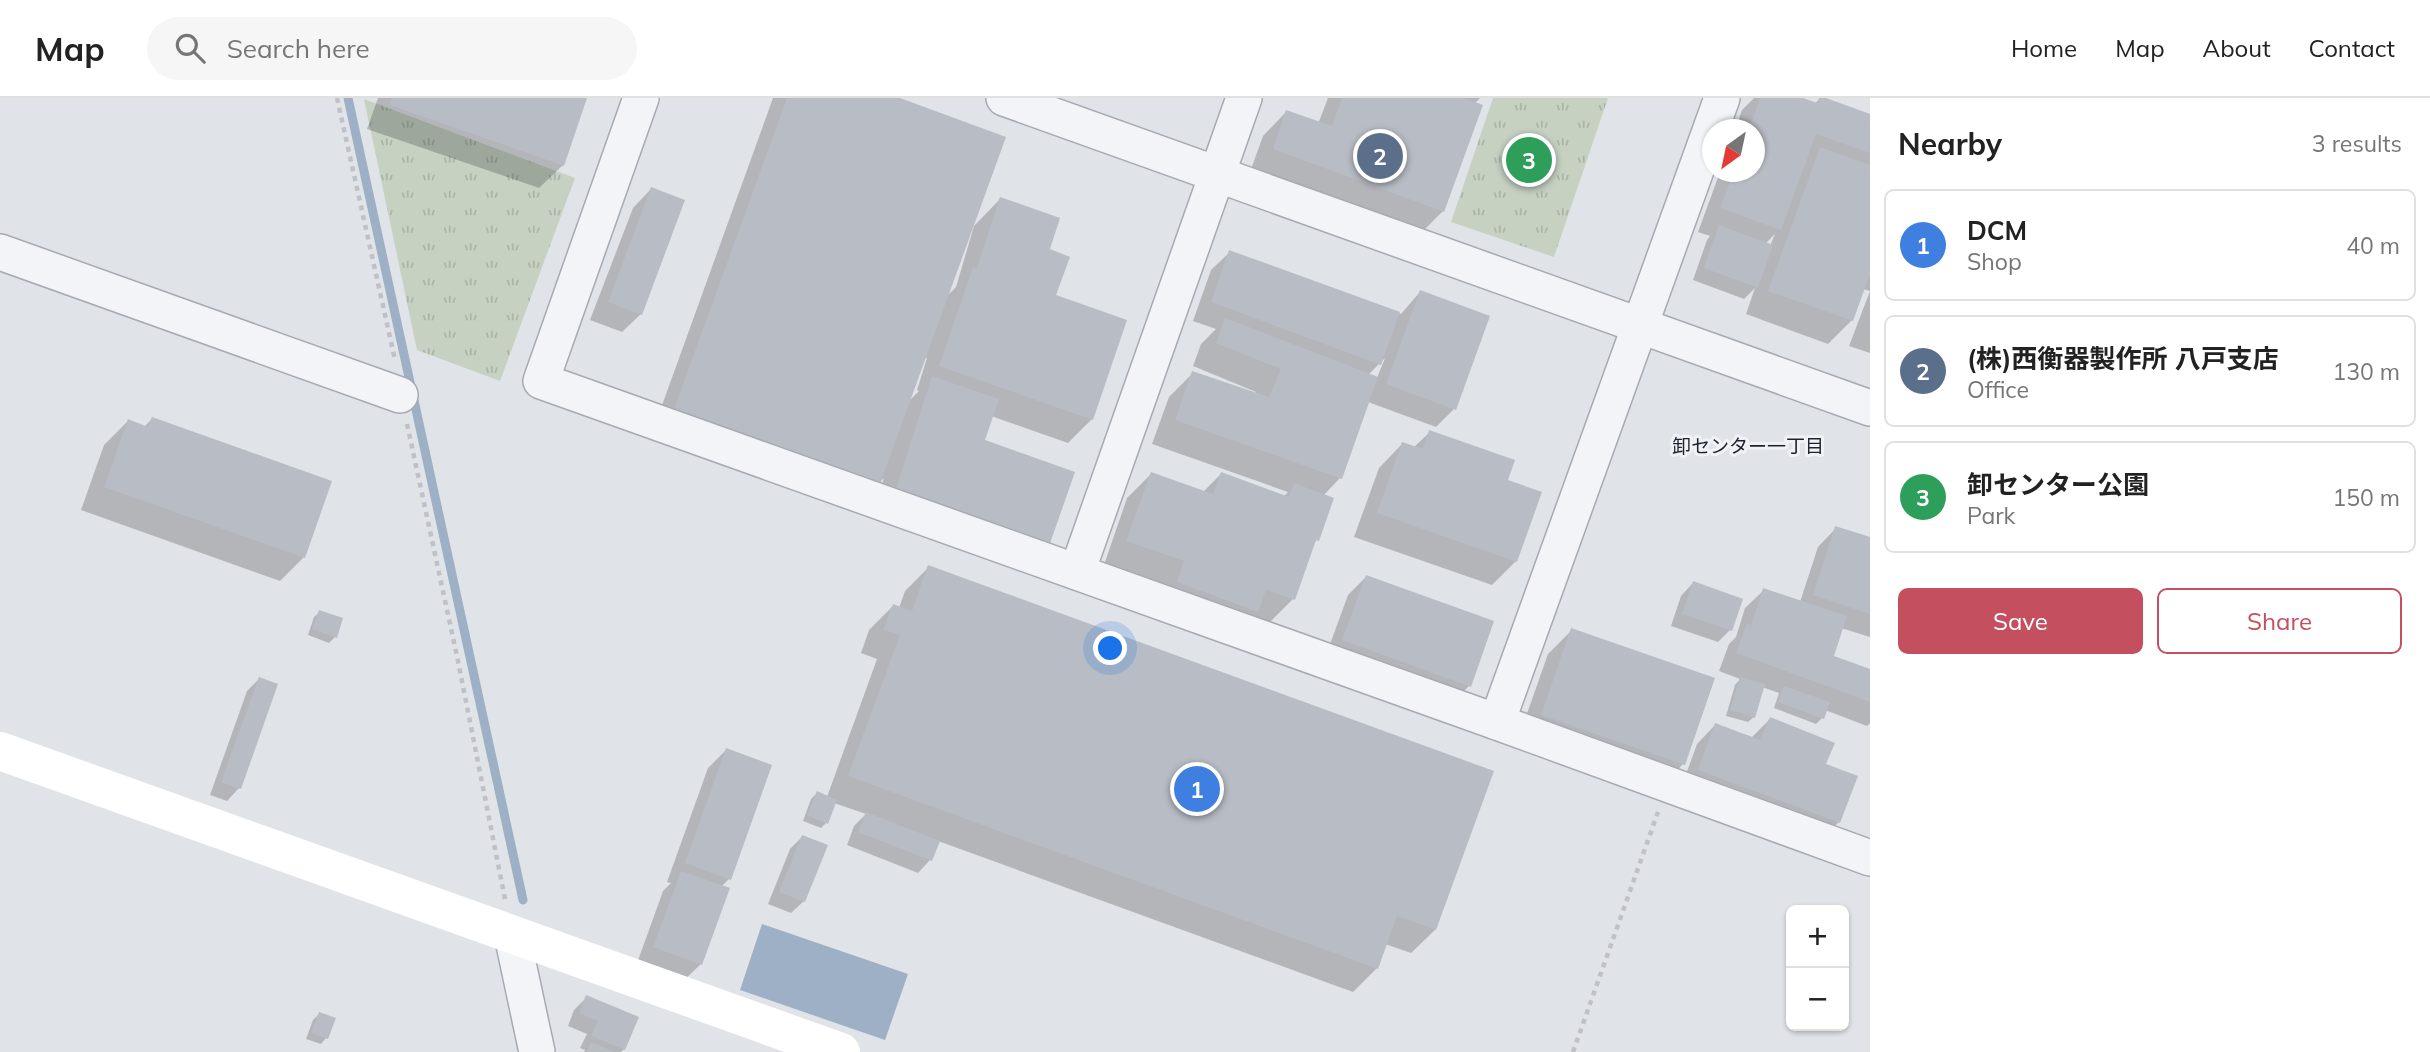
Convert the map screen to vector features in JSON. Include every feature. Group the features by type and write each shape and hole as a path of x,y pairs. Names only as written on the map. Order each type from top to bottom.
{"street":[{"path":"641,98 541,382 1869,854"},
{"path":"1004,98 1870,408"},
{"path":"1077,572 1244,98"},
{"path":"1497,722 1721,98"},
{"path":"0,252 400,395"},
{"path":"0,751 841,1052"},
{"path":"512,935 537,1052"}],"path":[{"path":"337,98 395,359 400,395 458,661 512,935"},
{"path":"1573,1052 1661,804 1689,792"}],"green space":[{"path":"1493,98 1608,98 1554,257 1451,222"},
{"path":"364,99 575,178 500,381 417,350"}],"water":[{"path":"762,924 908,974 885,1040 740,990"}],"building":[{"path":"392,98 587,98 564,166 390,105"},
{"path":"787,98 900,98 1006,137 880,484 674,409"},
{"path":"1342,98 1464,98 1483,105 1444,212 1273,149 1286,110 1332,126"},
{"path":"1760,98 1803,98 1817,103 1819,98 1826,98 1870,114 1870,153 1816,134 1781,230 1720,208 1730,182 1765,182 1765,119 1753,119"},
{"path":"1820,147 1870,165 1870,274 1853,321 1768,291"},
{"path":"651,187 685,200 642,315 608,302"},
{"path":"1000,197 1060,218 1050,249 1070,257 1056,295 1127,320 1093,420 939,366 973,267 977,268"},
{"path":"1719,225 1773,245 1758,288 1704,268"},
{"path":"1229,250 1400,312 1381,365 1211,302"},
{"path":"1420,290 1490,316 1456,410 1386,384"},
{"path":"1225,318 1378,377 1342,479 1175,420 1192,371 1269,397 1281,369 1216,343"},
{"path":"932,376 999,399 985,440 1075,472 1048,549 894,495"},
{"path":"152,417 332,481 305,558 104,487 128,419 148,427"},
{"path":"1429,430 1515,460 1508,480 1542,492 1517,562 1377,513 1402,442 1423,449"},
{"path":"1151,472 1213,494 1221,472 1289,497 1294,483 1334,498 1295,600 1266,590 1258,612 1177,582 1184,561 1126,541"},
{"path":"1835,526 1870,537 1870,614 1813,595"},
{"path":"928,565 1494,771 1436,930 1397,916 1378,969 848,776 900,635 883,630 893,604 912,611"},
{"path":"1366,575 1494,621 1471,687 1342,640"},
{"path":"1693,581 1743,599 1732,631 1682,614"},
{"path":"1763,588 1847,616 1834,656 1870,669 1870,702 1736,653 1747,623 1751,625"},
{"path":"319,610 343,618 337,638 312,629"},
{"path":"1571,628 1715,678 1685,765 1541,715"},
{"path":"259,677 278,684 241,789 221,782"},
{"path":"1740,677 1765,684 1755,718 1730,710"},
{"path":"1784,686 1830,702 1824,719 1778,702"},
{"path":"1770,717 1835,743 1826,764 1858,776 1840,823 1698,770 1715,723 1760,740"},
{"path":"726,748 772,765 731,880 685,863"},
{"path":"817,791 837,800 828,824 807,815"},
{"path":"866,812 940,841 932,861 858,832"},
{"path":"802,835 828,845 805,902 779,892"},
{"path":"681,871 730,888 702,965 653,947"},
{"path":"586,995 639,1017 625,1050 591,1036 598,1021 579,1013"},
{"path":"319,1012 336,1018 328,1039 311,1033"},
{"path":"591,1042 615,1052 587,1052"}],"waterway":[{"path":"348,98 523,900"}],"place":[{"name":"(株)西衡器製作所 八戸支店","path":"1380,156"},
{"name":"卸センター公園","path":"1529,160"},
{"name":"DCM","path":"1197,789"}],"district":[{"name":"卸センター一丁目","path":"1748,446"}]}
